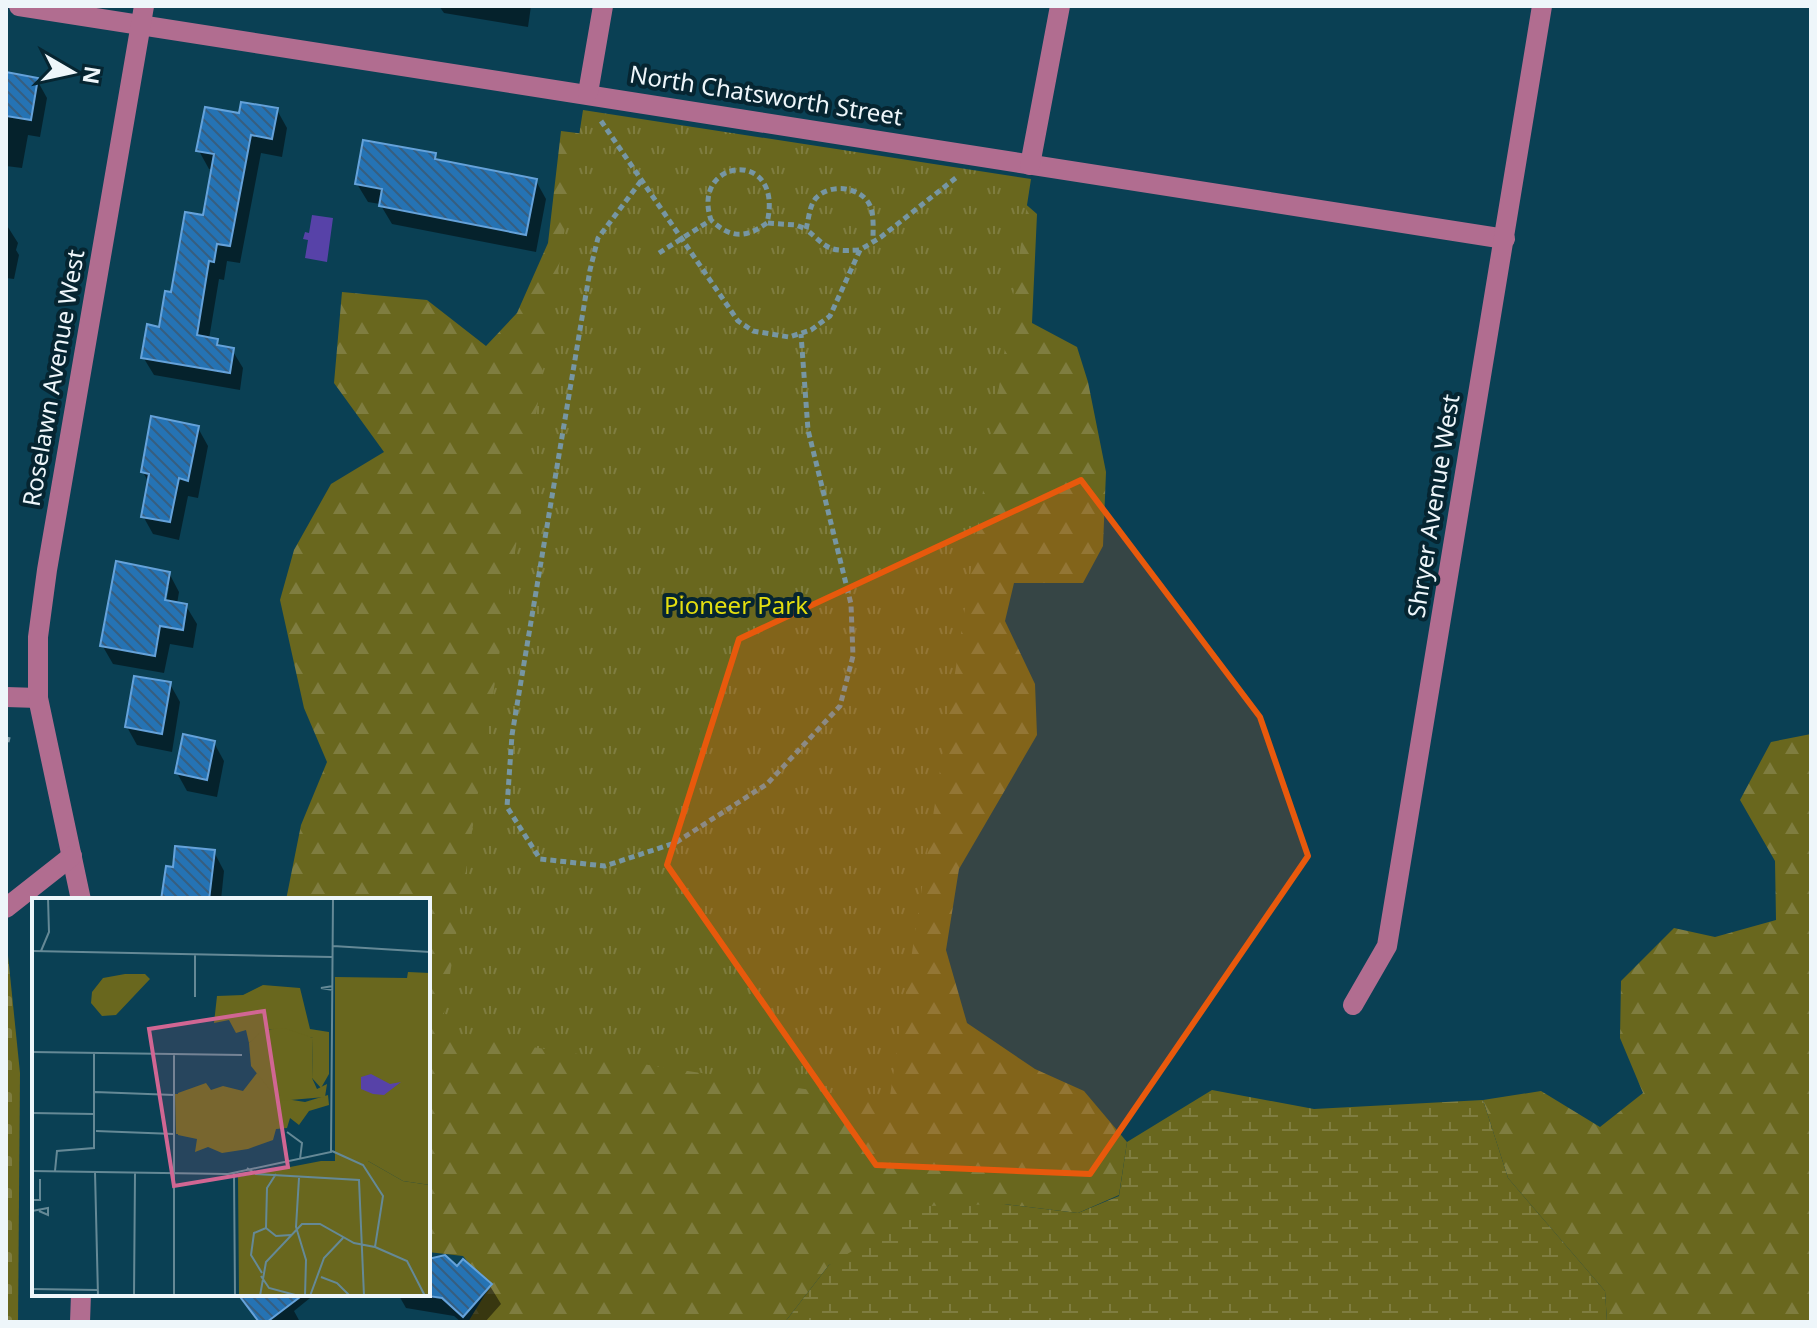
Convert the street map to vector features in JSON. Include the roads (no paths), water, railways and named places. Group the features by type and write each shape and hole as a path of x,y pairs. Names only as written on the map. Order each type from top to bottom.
{"street":[{"name":"North Chatsworth Street","path":"19,6 143,15 595,94 1505,239"},
{"path":"595,94 603,6"},
{"path":"1030,165 1060,6"},
{"name":"Shryer Avenue West","path":"1353,1005 1387,946 1542,6"},
{"name":"Roselawn Avenue West","path":"81,898 38,698 38,637 143,15"},
{"path":"6,697 38,698"},
{"path":"6,908 72,856"},
{"path":"80,1322 81,1296"}],"park label":[{"name":"Pioneer Park","path":"736,606"}]}
